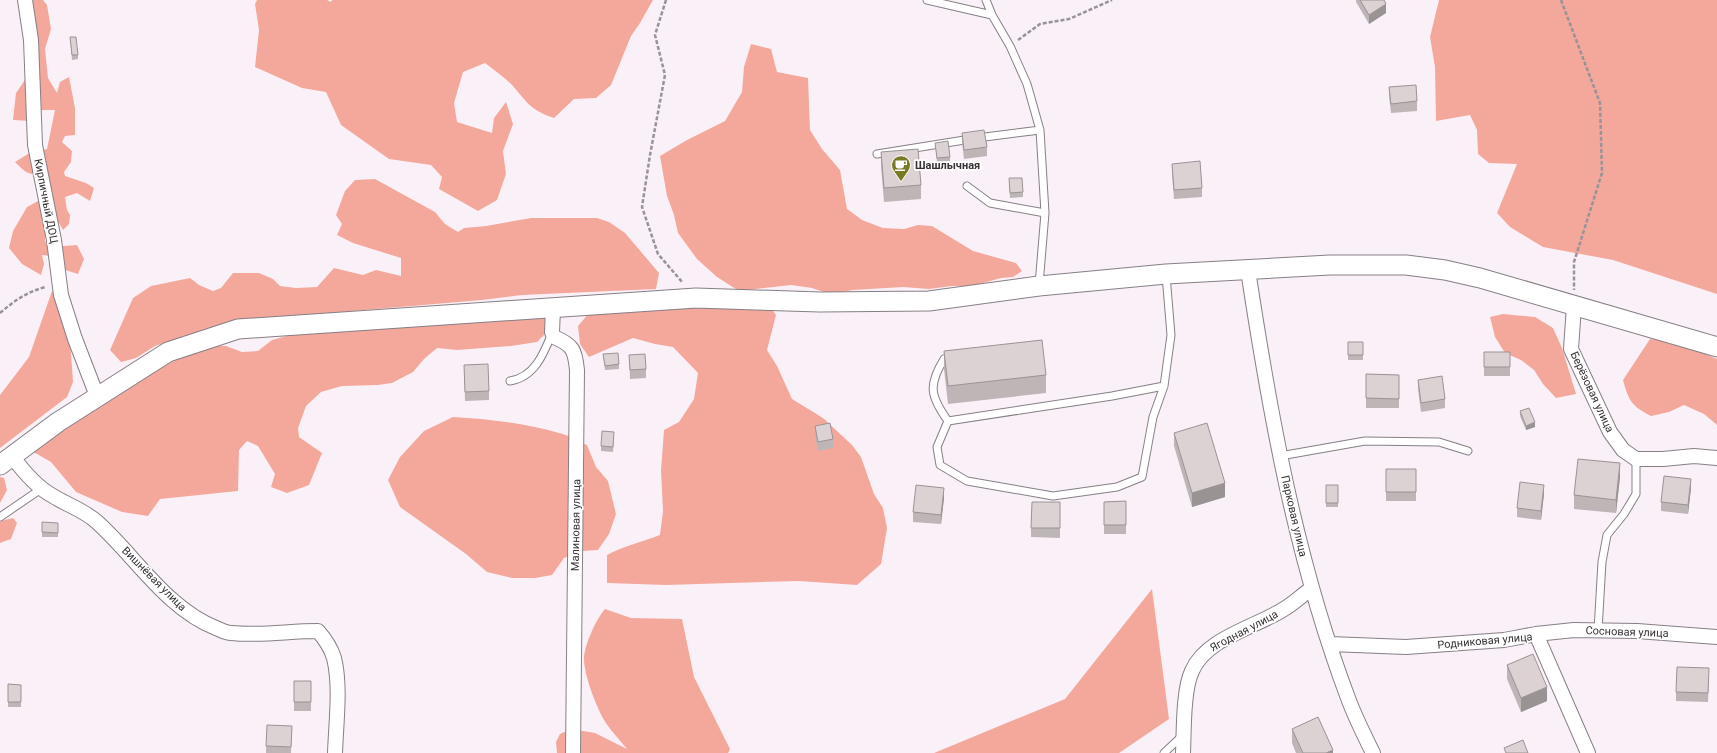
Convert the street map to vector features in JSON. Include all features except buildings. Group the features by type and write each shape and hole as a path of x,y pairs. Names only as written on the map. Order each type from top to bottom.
{"main road":[{"path":"6,461 58,422 168,352 238,329 696,298 820,302 929,300 1039,286 1166,274 1338,265 1406,264 1446,270 1480,278 1717,347"}],"street":[{"name":"Кирпичный ДОЦ","path":"25,0 31,40 36,145 54,240 61,294 75,339 97,396"},
{"name":"Парковая улица","path":"1248,270 1266,386 1280,456 1311,588 1348,699 1373,753"},
{"name":"Берёзовая улица","path":"1574,306 1571,349 1610,432 1623,450 1636,458"},
{"path":"552,332 553,308"},
{"name":"Малиновая улица","path":"552,332 554,337 563,341 575,353 577,370 573,753"},
{"path":"1636,458 1663,459 1694,456 1717,458"},
{"name":"Вишнёвая улица","path":"6,461 40,488 54,497 74,506 96,521 147,575 185,611 204,623 229,633 265,634 293,631 318,631 327,642 334,657 337,678 335,753"},
{"name":"Ягодная улица","path":"1183,753 1187,694 1191,671 1202,654 1219,643 1284,609 1311,588"},
{"name":"Сосновая улица","path":"1536,634 1574,630 1637,630 1717,637"},
{"name":"Родниковая улица","path":"1330,644 1406,648 1504,640 1536,634 1588,753"}],"lane":[{"path":"927,0 992,15"},
{"path":"986,0 992,15 1010,46 1027,84 1040,130 1045,213 1039,286"},
{"path":"877,154 977,138 1040,130"},
{"path":"967,186 990,202 1045,213"},
{"path":"948,421 937,447 940,465 967,481 1053,496 1117,487 1142,478 1153,417 1164,386 1171,335 1166,274"},
{"path":"510,381 516,380 538,364 552,332"},
{"path":"944,359 934,375 933,392 936,404 948,421"},
{"path":"948,421 1112,396 1164,386"},
{"path":"1280,456 1365,441 1439,442 1468,451"},
{"path":"1598,630 1602,562 1607,535 1624,514 1636,494 1636,458"},
{"path":"0,517 40,488"},
{"path":"1164,753 1184,735"}],"path":[{"path":"666,0 655,34 666,75 650,155 642,207 658,254 696,298"},
{"path":"1010,46 1040,24 1069,19 1112,0"},
{"path":"1561,0 1600,103 1602,173 1574,262 1574,306"},
{"path":"0,313 15,301 34,290 60,284"}],"shaded area":[{"path":"31,0 43,0 47,5 51,29 45,49 48,78 57,93 60,82 69,77 75,108 75,135 65,136 62,142 72,151 71,162 64,172 65,176 86,183 94,188 90,201 77,193 65,197 67,210 70,215 69,224 63,230 55,216 45,226 45,241 50,247 77,245 84,259 78,274 62,269 54,259 42,255 44,264 41,275 22,264 9,248 13,231 27,207 49,195 49,181 45,174 35,175 28,173 15,162 28,154 47,149 55,110 41,110 31,121 13,120 16,93 27,77"},
{"path":"257,0 327,0 331,2 332,0 653,0 631,36 611,85 596,98 574,99 554,118 534,109 509,82 485,63 463,72 454,103 457,122 492,133 494,118 506,102 513,124 503,151 506,174 497,200 478,211 439,189 442,177 431,165 389,159 341,125 326,92 302,88 255,67 259,30 255,4"},
{"path":"1439,0 1717,0 1717,294 1613,260 1543,247 1510,227 1497,213 1517,164 1489,163 1478,154 1477,130 1470,115 1436,121 1435,67 1430,37"},
{"path":"751,44 771,49 777,72 808,78 810,130 822,149 840,170 847,209 862,220 883,228 904,229 918,225 932,226 973,251 1016,263 1022,271 1013,277 1001,278 972,286 952,286 929,289 903,287 853,290 830,294 812,288 791,285 739,291 717,277 697,259 678,233 674,215 667,196 660,156 687,140 725,121 742,92 744,67"},
{"path":"375,179 435,212 445,224 458,232 464,228 486,226 531,218 597,218 609,222 625,233 659,273 656,289 522,295 482,300 353,311 299,319 234,321 155,346 136,358 121,362 110,350 133,298 151,286 190,278 199,285 213,291 221,288 233,273 259,273 273,279 280,286 296,288 317,287 334,268 363,275 376,270 401,276 401,258 353,243 337,235 342,224 336,215 345,191 355,180"},
{"path":"52,291 68,311 73,382 67,397 0,448 0,395 29,357"},
{"path":"699,307 770,307 776,315 767,350 777,366 792,399 823,418 852,445 861,457 874,494 883,508 887,528 881,564 857,585 799,581 666,585 607,583 607,555 660,535 663,511 661,470 664,430 679,422 694,399 698,373 673,347 633,338 589,357 580,344 578,326 590,312"},
{"path":"1503,314 1535,317 1553,328 1562,348 1576,394 1556,398 1543,384 1534,370 1521,360 1505,353 1495,337 1490,317"},
{"path":"529,315 545,316 554,325 537,342 511,346 457,350 437,348 424,359 413,372 392,383 342,386 321,392 306,406 298,428 299,437 322,453 309,485 287,493 271,487 275,474 258,446 247,441 239,450 238,491 160,499 148,516 122,512 76,492 51,462 30,450 126,383 209,345 226,346 242,352 258,351 272,340 294,334 431,323 495,322"},
{"path":"1650,339 1676,342 1717,359 1717,425 1704,414 1684,405 1669,412 1651,416 1635,406 1627,394 1623,380"},
{"path":"453,417 493,420 519,424 563,434 587,445 596,467 608,481 616,514 609,534 598,550 582,551 564,558 552,575 535,578 512,578 487,572 466,554 400,507 388,480 400,457 424,431"},
{"path":"0,477 4,478 7,490 0,503"},
{"path":"13,518 17,523 11,539 0,543 0,521"},
{"path":"1152,589 1169,719 1119,753 934,753 1065,699"},
{"path":"605,609 631,618 682,619 694,677 730,749 728,753 557,753 556,742 560,734 571,729 595,733 627,749 604,720 594,699 586,673 584,659 588,640 598,619"}],"place":[{"name":"Шашлычная","path":"901,182"}]}
